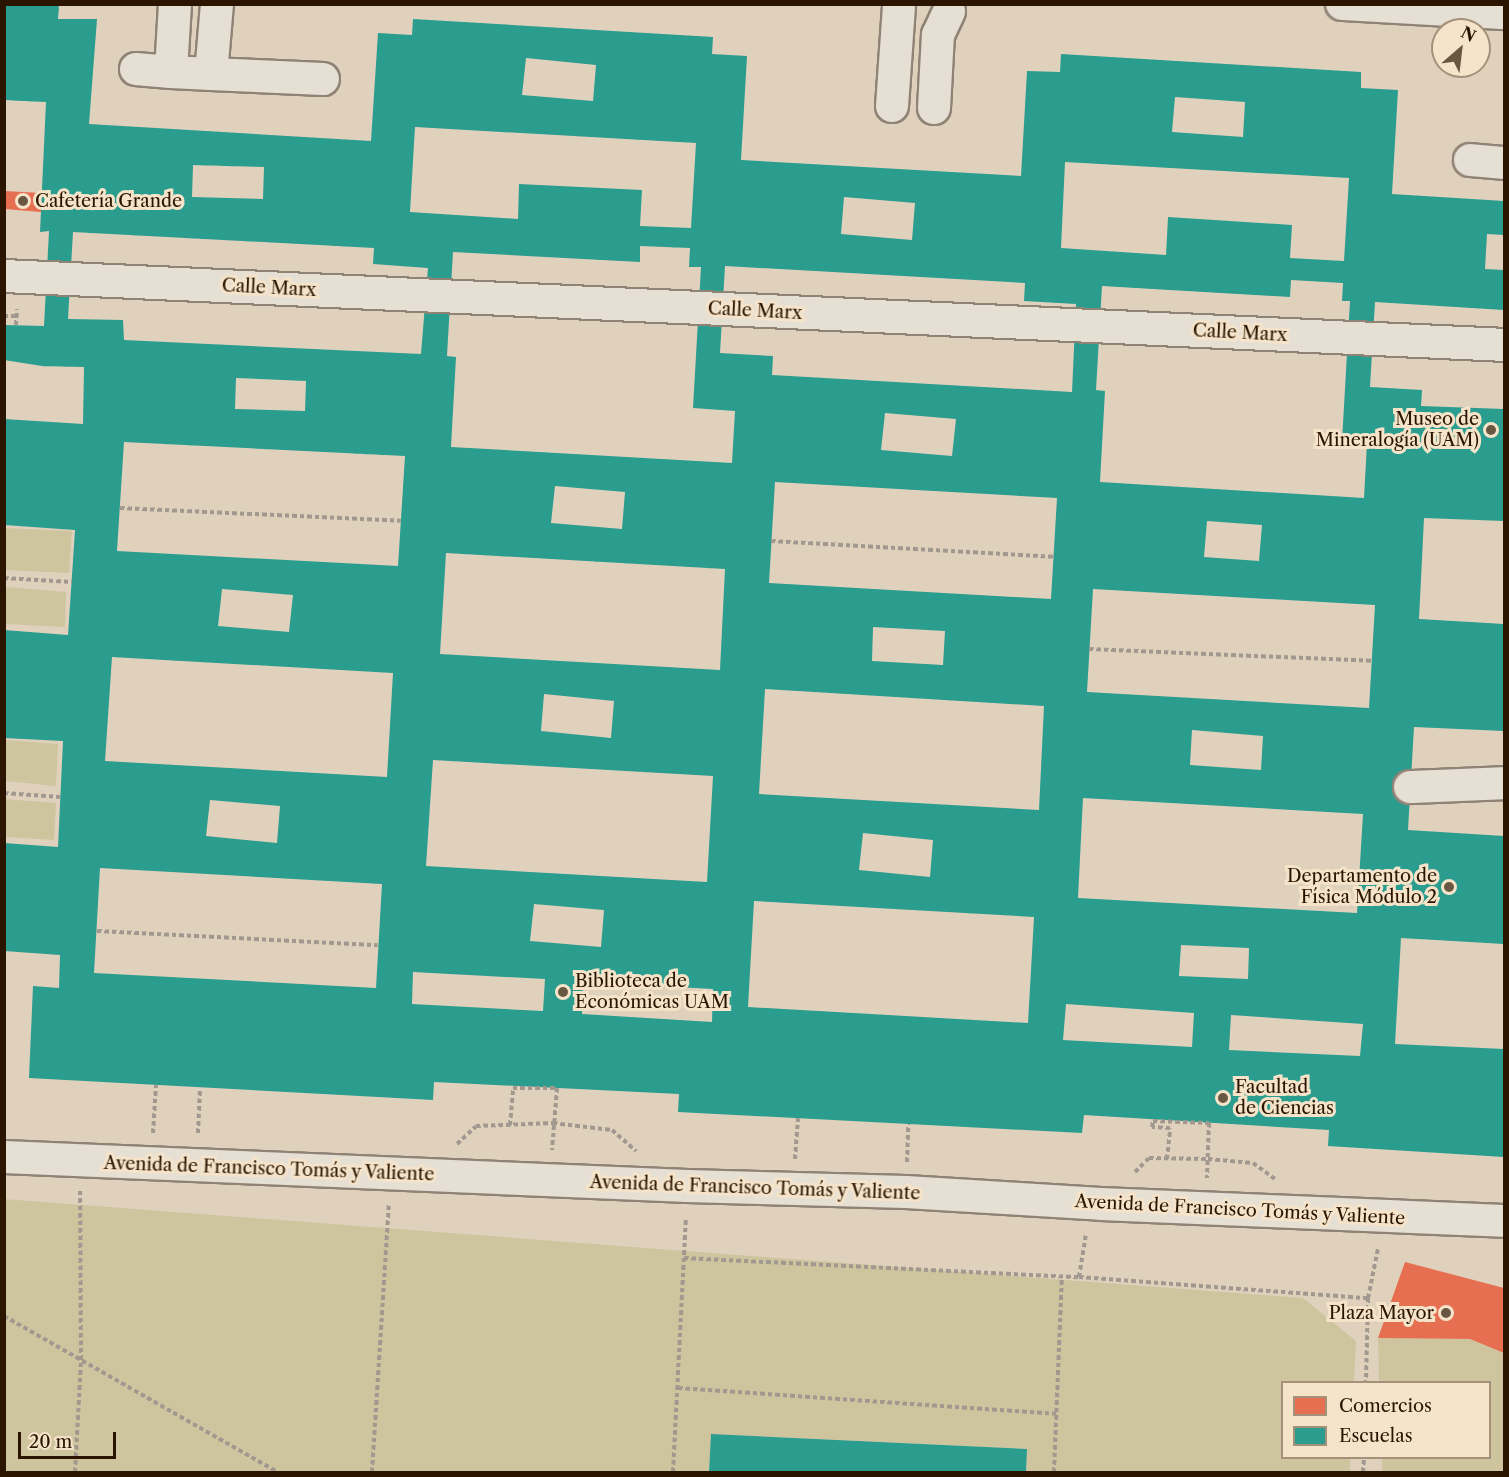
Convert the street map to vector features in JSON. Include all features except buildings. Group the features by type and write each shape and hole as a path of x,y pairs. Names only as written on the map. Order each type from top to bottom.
{"street":[{"path":"171,72 175,4"},
{"path":"211,74 217,4"},
{"path":"1342,4 1504,13"},
{"path":"892,106 898,6 924,14 955,8"},
{"path":"934,108 938,35 955,8"},
{"path":"136,69 323,79"},
{"path":"1470,160 1504,163"},
{"name":"Calle Marx","path":"4,276 1504,345"},
{"path":"1410,787 1504,783"},
{"name":"Avenida de Francisco Tomás y Valiente","path":"4,1157 682,1186 906,1192 1088,1203 1504,1221"}],"path":[{"path":"4,316 17,316 16,325"},
{"path":"120,508 401,521"},
{"path":"771,541 1054,557"},
{"path":"4,578 72,582"},
{"path":"1089,649 1372,661"},
{"path":"4,793 60,798"},
{"path":"97,931 378,945"},
{"path":"150,1163 156,1085"},
{"path":"510,1125 513,1088 557,1088 553,1123"},
{"path":"197,1166 200,1089"},
{"path":"1167,1159 1170,1128 1152,1127 1153,1121 1209,1123 1208,1159"},
{"path":"424,1175 476,1126 553,1123 612,1130 682,1186 684,1258 673,1473"},
{"path":"75,1473 81,1359 81,1161"},
{"path":"372,1473 391,1174"},
{"path":"1079,1277 1088,1203"},
{"path":"1366,1381 1368,1298 1385,1216"},
{"path":"684,1258 1062,1276 1368,1298"},
{"path":"1054,1473 1062,1276"},
{"path":"4,1316 278,1473"},
{"path":"678,1388 1056,1414"}],"shaded area":[{"path":"4,528 72,531 69,573 5,570"},
{"path":"5,587 66,592 65,627 5,624"},
{"path":"5,740 58,744 56,786 5,781"},
{"path":"4,799 56,803 54,840 5,837"},
{"path":"4,1199 1303,1298 1356,1341 1354,1381 1281,1381 1281,1459 1350,1459 1350,1472 1026,1472 1027,1449 711,1434 709,1472 5,1472"},
{"path":"1378,1338 1470,1339 1504,1353 1504,1472 1382,1472 1382,1459 1491,1459 1491,1381 1379,1381"}],"place":[{"name":"Cafetería Grande","path":"23,201"},
{"name":"Museo de Mineralogía (UAM)","path":"1491,430"},
{"name":"Departamento de Física Módulo 2","path":"1449,887"},
{"name":"Biblioteca de Económicas UAM","path":"563,992"},
{"name":"Facultad de Ciencias","path":"1223,1098"},
{"name":"Plaza Mayor","path":"1446,1313"}]}
